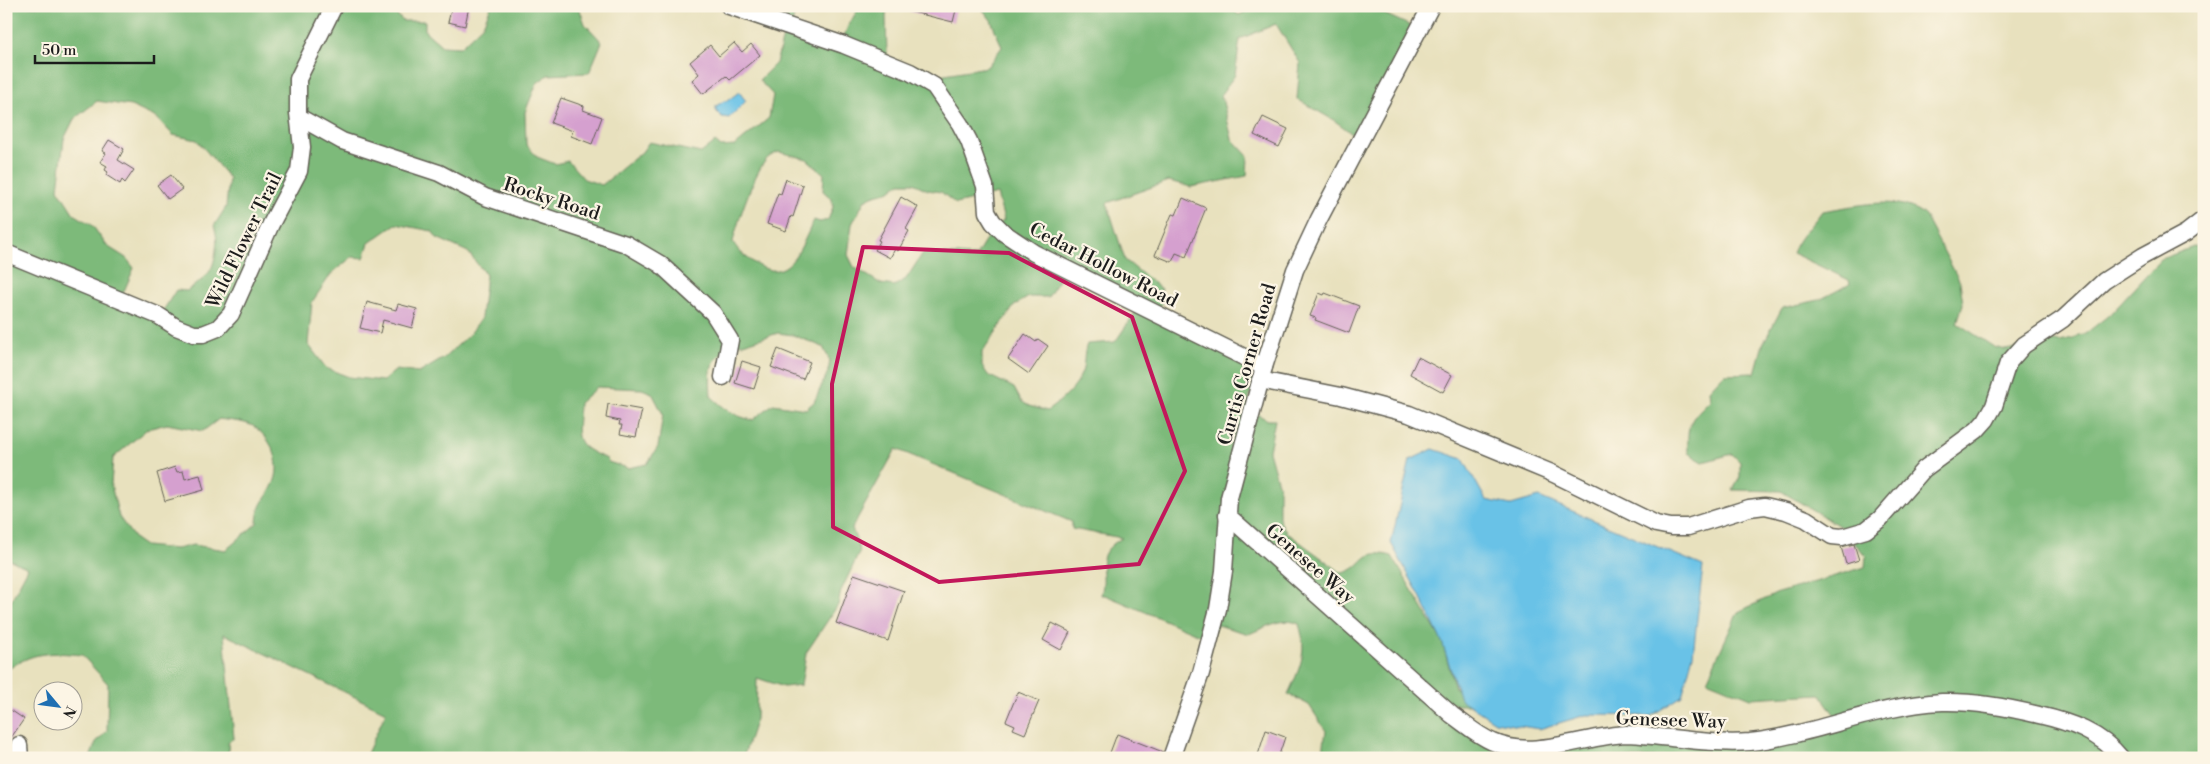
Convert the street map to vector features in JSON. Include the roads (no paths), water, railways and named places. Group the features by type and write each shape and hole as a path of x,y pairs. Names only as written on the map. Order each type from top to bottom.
{"street":[{"name":"Wild Flower Trail","path":"6,253 159,316 176,327 194,334 212,331 226,322 271,224 299,171 302,147 297,88 298,78 334,6"},
{"name":"Cedar Hollow Road","path":"729,6 844,45 910,72 934,86 960,124 969,141 985,186 988,212 993,222 1004,233 1034,253 1262,373 1409,414 1554,474 1656,524 1671,527 1688,527 1749,508 1765,506 1786,510 1806,519 1832,536 1842,537 1866,530 1880,519 1924,469 1977,430 1986,420 1994,406 2008,363 2024,345 2063,319 2104,282 2144,256 2186,233 2204,219"},
{"name":"Curtis Corner Road","path":"1171,758 1201,673 1218,609 1224,571 1229,498 1262,373 1295,270 1306,244 1431,6"},
{"name":"Rocky Road","path":"299,117 342,141 439,173 485,197 626,244 660,264 713,313 730,340 723,378"},
{"name":"Genesee Way","path":"1227,515 1452,715 1482,736 1502,746 1522,750 1626,734 1719,742 1749,742 1782,737 1896,708 1941,702 1972,702 2047,717 2083,729 2113,748 2121,758"}],"water":[{"path":"739,92 746,101 729,118 722,117 716,111 716,106"},
{"path":"1433,449 1463,459 1486,500 1511,505 1539,497 1703,566 1693,655 1682,696 1651,716 1586,715 1539,729 1495,722 1460,699 1442,642 1420,596 1391,543 1410,460"}]}
